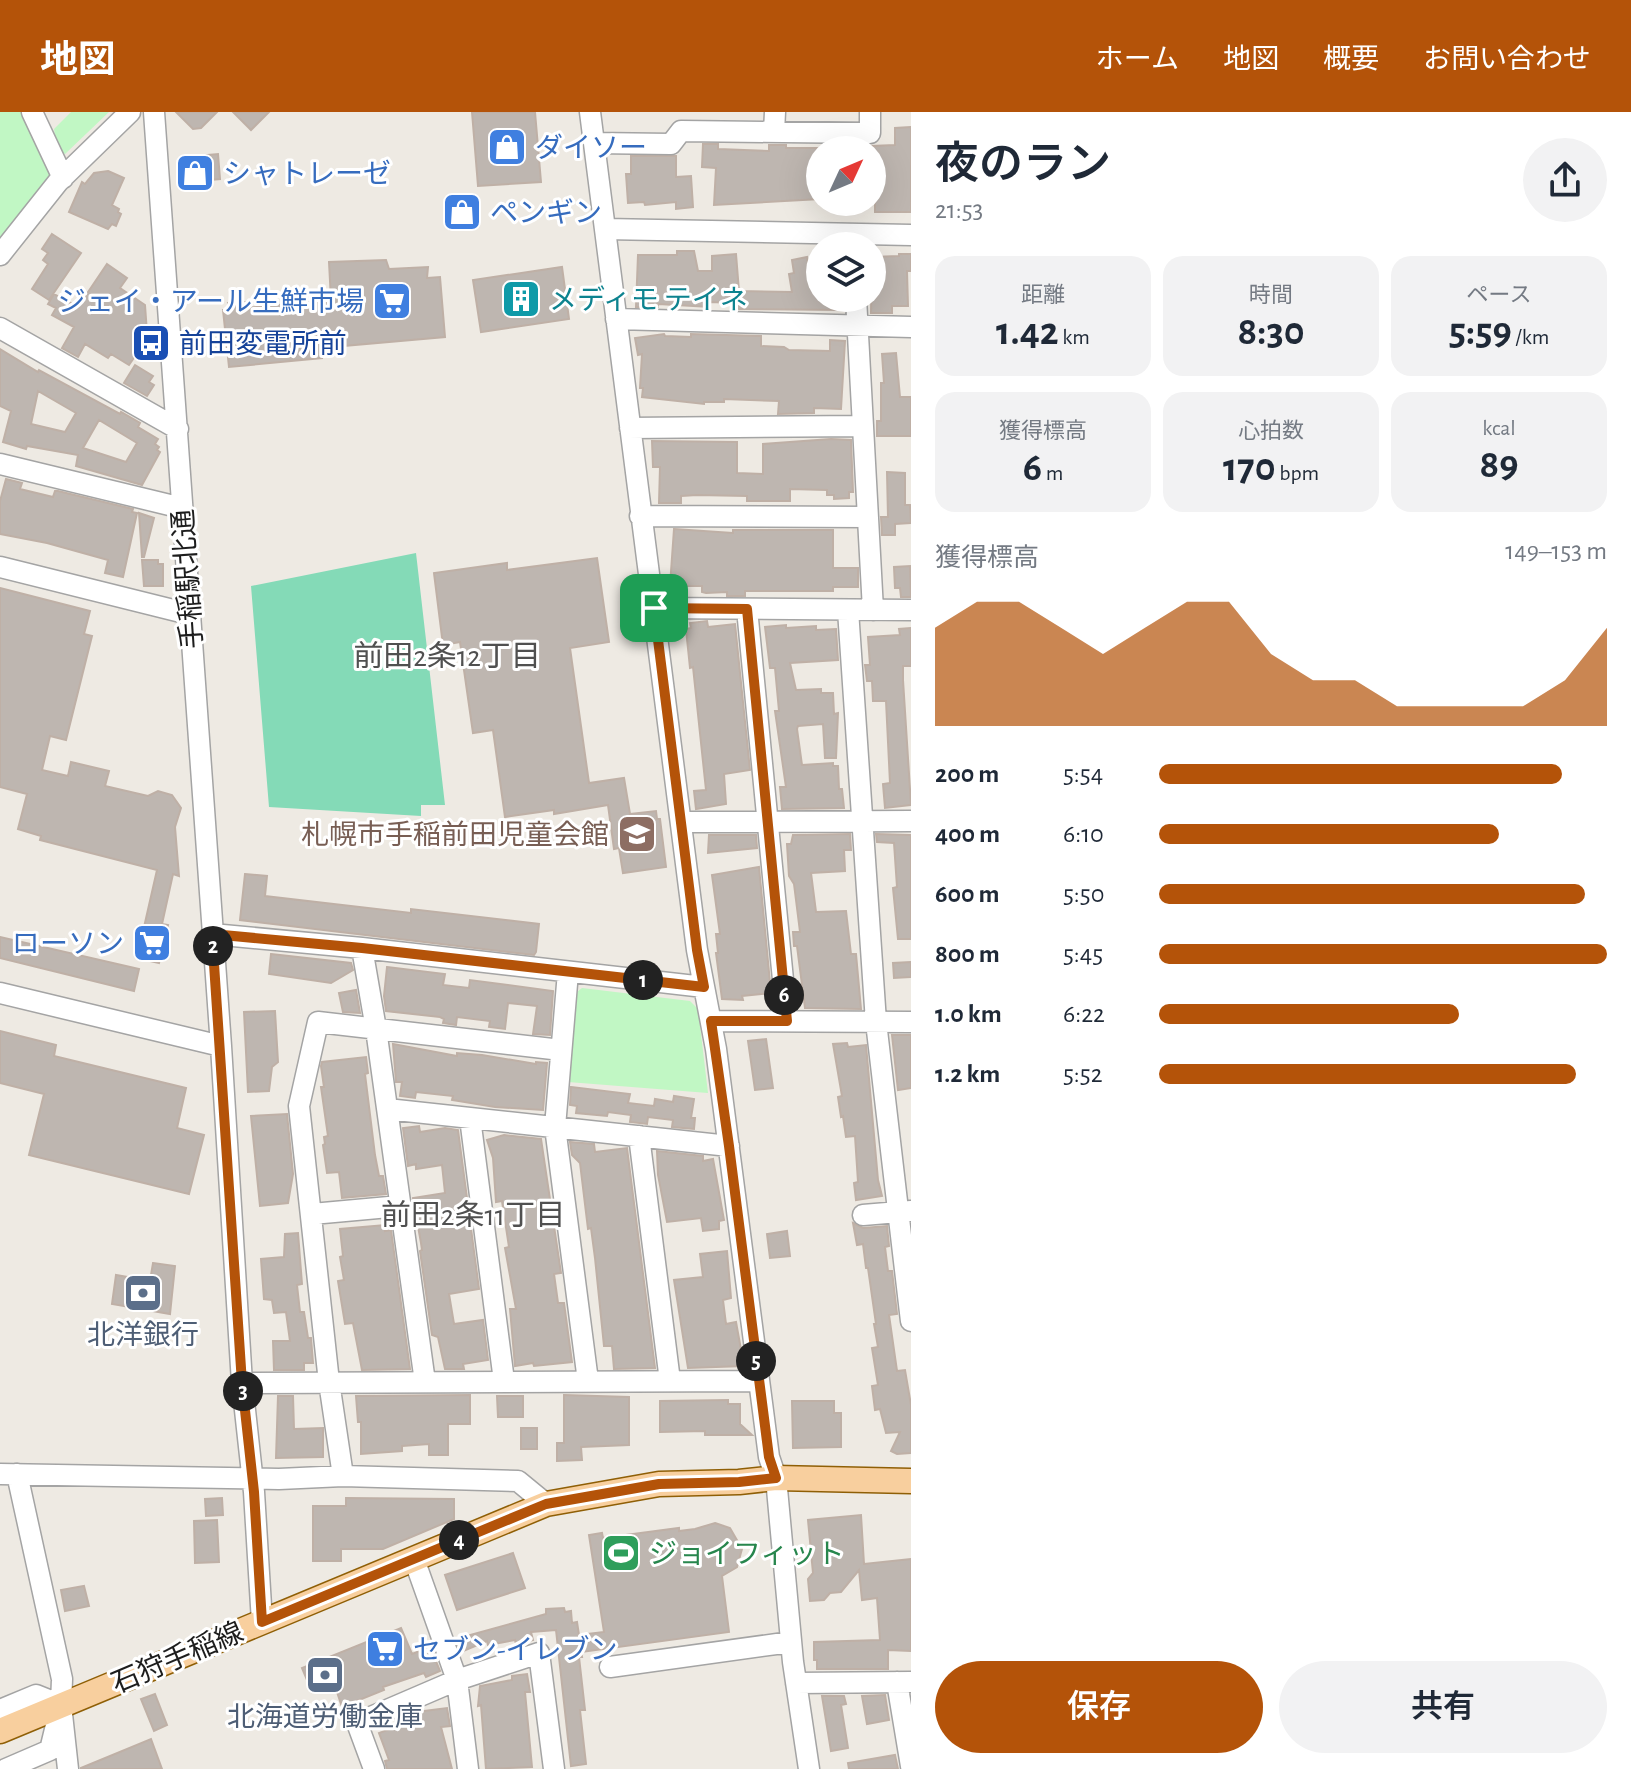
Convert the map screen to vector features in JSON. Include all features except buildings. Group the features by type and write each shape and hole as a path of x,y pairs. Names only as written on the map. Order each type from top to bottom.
{"main road":[{"name":"石狩手稲線","path":"0,1731 546,1504 659,1484 776,1478 911,1481"}],"street":[{"path":"32,112 63,178"},
{"path":"0,255 63,178 130,112"},
{"name":"手稲駅北通","path":"154,112 242,1383 262,1622"},
{"path":"590,112 697,950 729,1146 769,1457 776,1478 791,1642 809,1769"},
{"path":"594,143 671,144 681,131 775,122 870,133 870,112"},
{"path":"605,229 806,238"},
{"path":"886,237 911,235"},
{"path":"857,312 873,610"},
{"path":"616,319 911,327"},
{"path":"0,328 178,429"},
{"path":"630,428 863,426"},
{"path":"0,464 182,508"},
{"path":"640,516 868,517"},
{"path":"0,567 189,614"},
{"path":"654,608 911,610"},
{"path":"747,609 787,1021"},
{"path":"848,610 876,1022 906,1211 911,1321"},
{"path":"681,822 911,821"},
{"path":"212,934 704,987"},
{"path":"362,948 425,1382"},
{"path":"568,972 555,1127 588,1381"},
{"path":"0,993 221,1046"},
{"path":"711,1021 911,1022"},
{"path":"343,1476 329,1382 299,1106 318,1022 561,1050"},
{"path":"387,1109 729,1146"},
{"path":"470,1118 504,1381"},
{"path":"639,1136 670,1381"},
{"path":"312,1214 400,1206"},
{"path":"863,1215 906,1211"},
{"path":"242,1383 758,1381"},
{"path":"68,1769 61,1705 62,1679 8,1474 251,1478 343,1476 518,1481 546,1504"},
{"path":"414,1559 457,1680 468,1769"},
{"path":"610,1667 791,1642"},
{"path":"374,1769 357,1723 457,1680 539,1653 554,1769"},
{"path":"796,1683 904,1682 911,1765"},
{"path":"0,1710 36,1695 61,1705"},
{"path":"6,1769 50,1750 61,1705"}],"green space":[{"path":"0,112 24,112 52,173 0,240"},
{"path":"71,112 109,112 65,154 57,149 54,129"},
{"path":"416,553 445,805 421,805 421,816 269,807 251,586"},
{"path":"582,988 690,1001 698,1009 708,1093 568,1082 573,995"}],"place":[{"name":"ダイソー","path":"507,147"},
{"name":"シャトレーゼ","path":"195,173"},
{"name":"ペンギン","path":"462,212"},
{"name":"メディモ テイネ","path":"521,299"},
{"name":"ジェイ・アール生鮮市場","path":"392,301"},
{"name":"前田変電所前","path":"151,343"},
{"name":"札幌市手稲前田児童会館","path":"637,834"},
{"name":"ローソン","path":"152,943"},
{"name":"北洋銀行","path":"143,1293"},
{"name":"ジョイフィット","path":"621,1553"},
{"name":"セブン-イレブン","path":"385,1649"},
{"name":"北海道労働金庫","path":"325,1675"}],"district":[{"name":"前田2条12丁目","path":"447,656"},
{"name":"前田2条11丁目","path":"473,1215"}],"route":[{"path":"654,608 747,609 787,1021 711,1021 758,1381 769,1457 776,1478 659,1484 546,1504 262,1622 254,1492 242,1383 212,934 704,987 654,608"}]}
